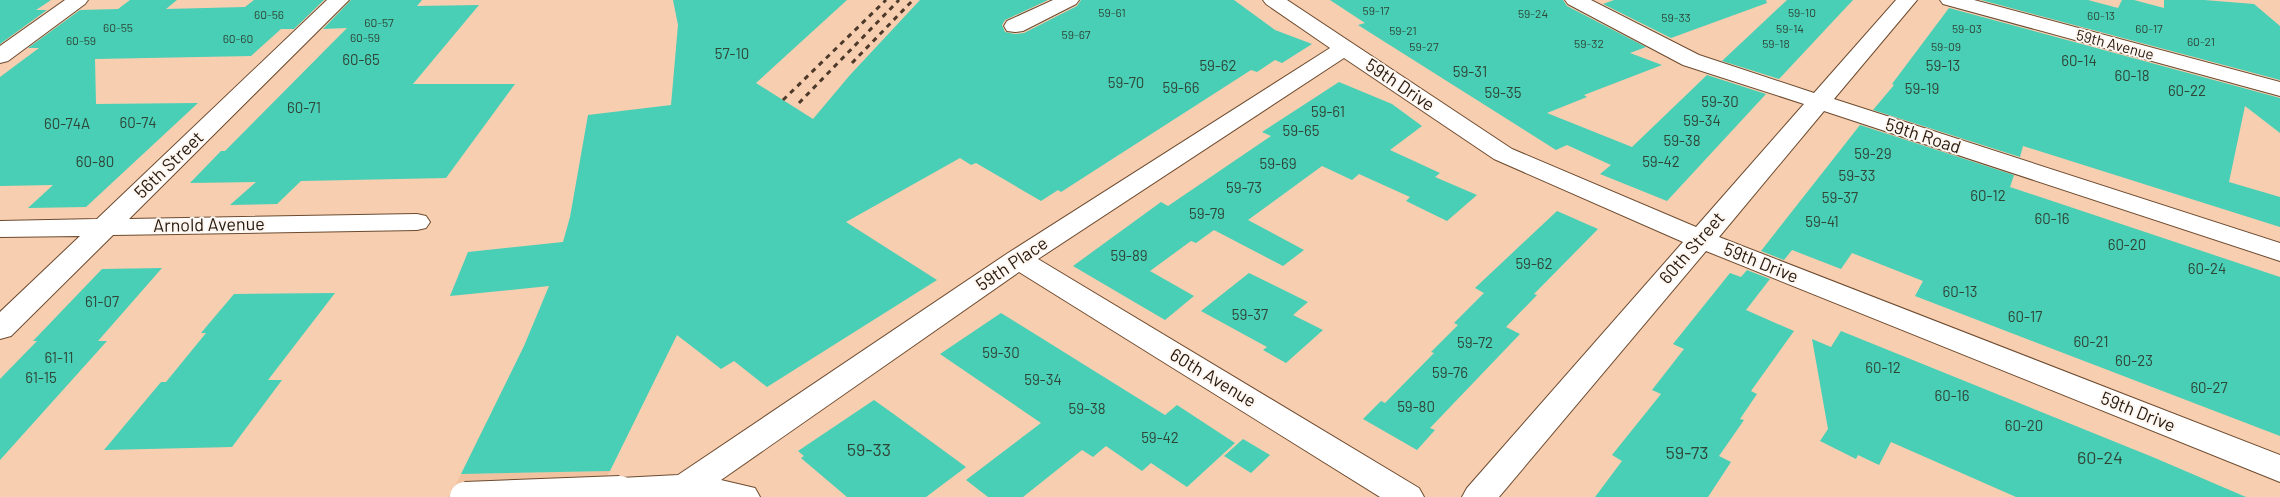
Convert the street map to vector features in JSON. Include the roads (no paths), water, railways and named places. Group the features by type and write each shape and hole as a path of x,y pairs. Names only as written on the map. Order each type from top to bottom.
{"street":[{"path":"0,56 78,0"},
{"name":"56th Street","path":"0,329 339,0"},
{"path":"1015,26 1069,0"},
{"name":"59th Drive","path":"1272,0 1503,154 1700,239 2280,468"},
{"name":"59th Road","path":"1575,0 1691,60 2280,252"},
{"name":"60th Street","path":"1479,497 1907,0"},
{"name":"59th Avenue","path":"1950,0 2280,89"},
{"name":"59th Place","path":"685,488 1018,259 1344,48"},
{"name":"Arnold Avenue","path":"0,229 417,222"},
{"name":"60th Avenue","path":"1018,259 1407,497"},
{"path":"464,497 685,488 743,497"}],"railway":[{"path":"783,100 886,0"},
{"path":"799,103 899,0"},
{"path":"852,63 913,0"}]}
